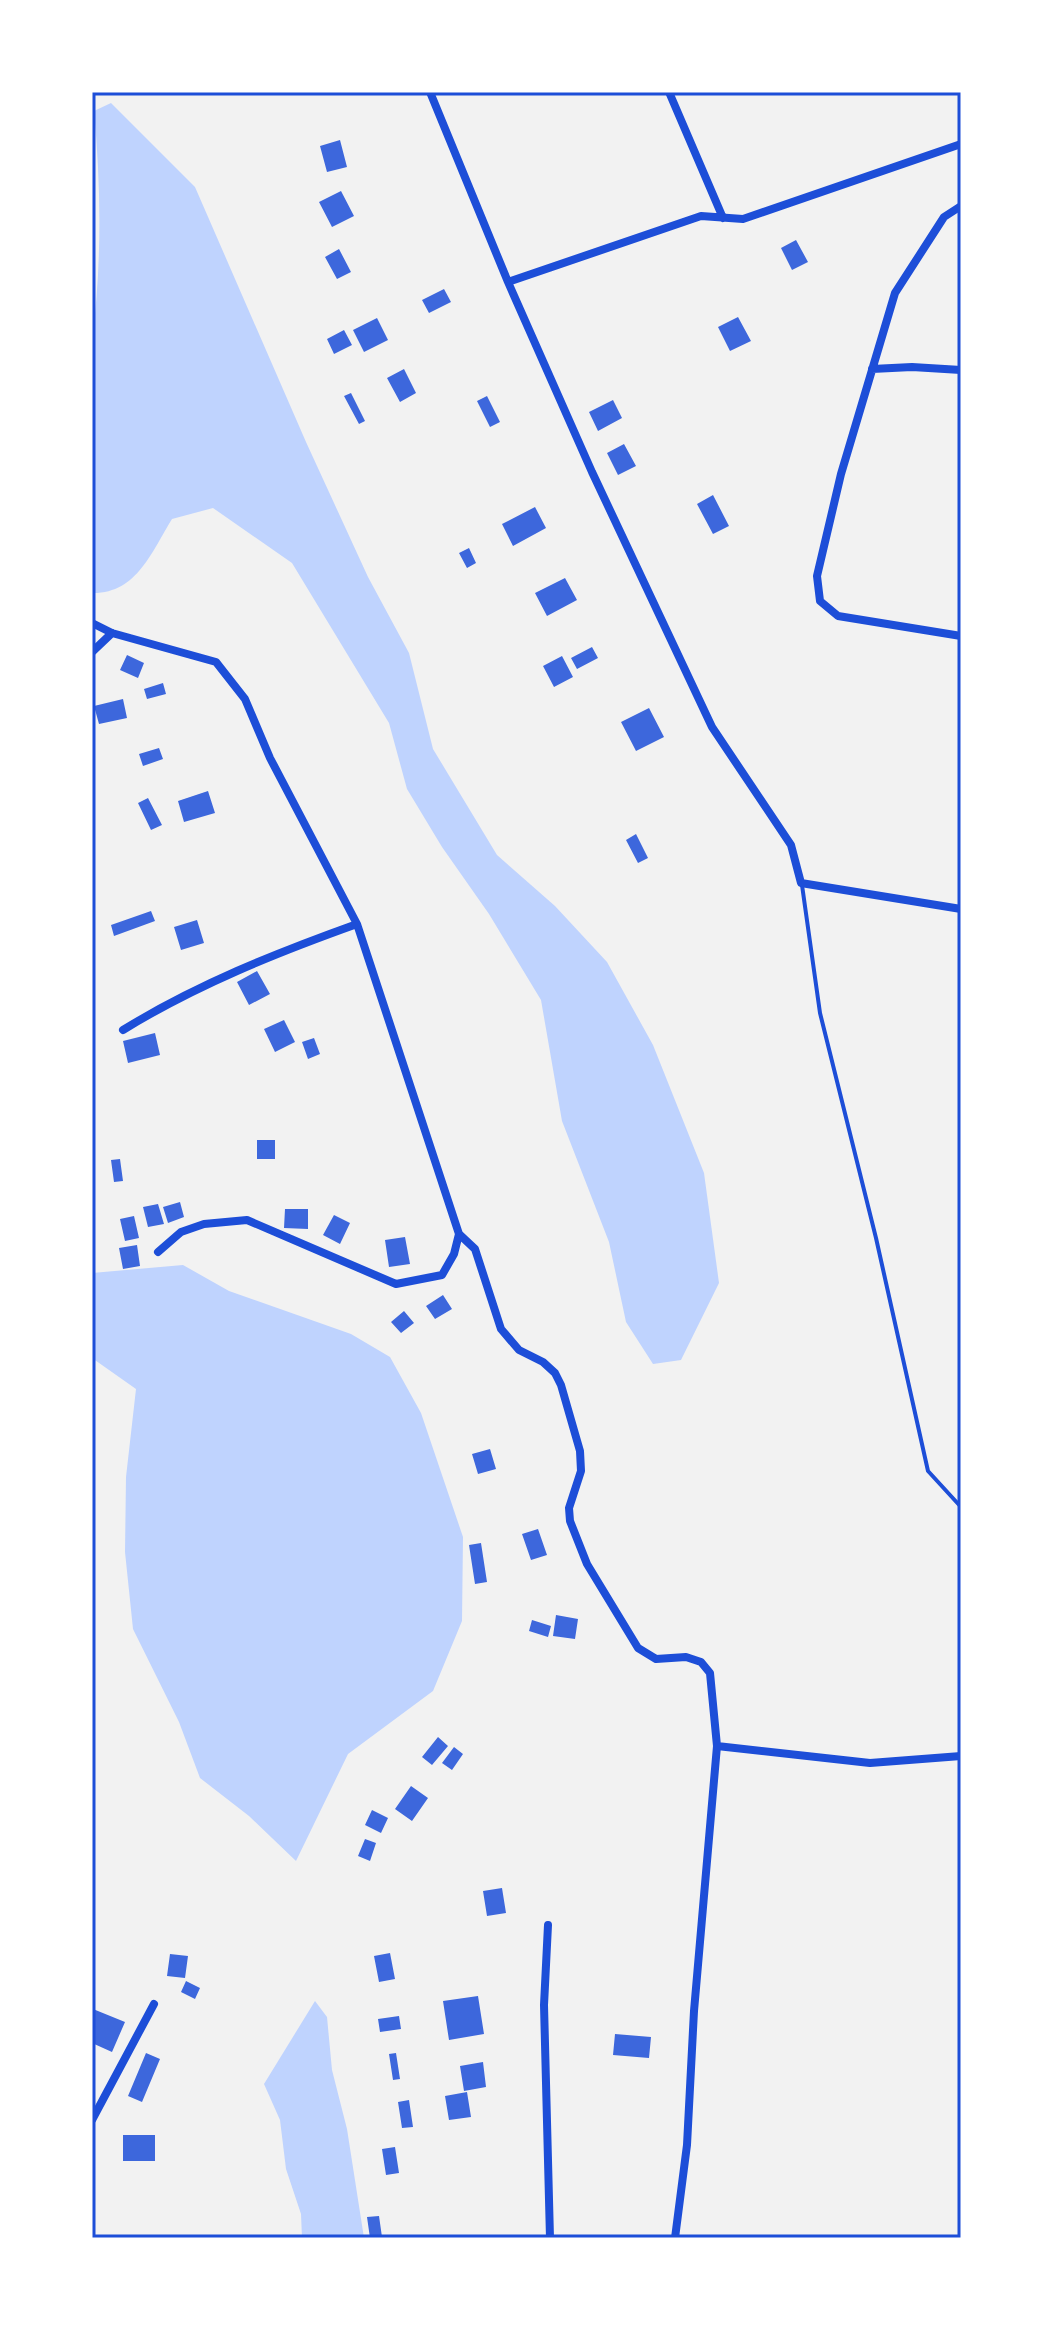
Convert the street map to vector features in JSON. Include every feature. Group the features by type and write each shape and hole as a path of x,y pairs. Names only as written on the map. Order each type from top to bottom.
{"street":[{"path":"430,92 508,282 592,472 712,727 791,845 801,883 961,909"},
{"path":"670,93 723,218"},
{"path":"508,282 701,216 743,219 961,144"},
{"path":"961,206 944,217 895,293 841,474 817,576 820,601 838,616 961,636"},
{"path":"872,369 912,367 961,370"},
{"path":"92,623 112,633 216,662 245,699 270,758 357,924 459,1234 475,1249 501,1329 519,1350 543,1362 555,1373 561,1385 580,1451 581,1471 569,1508 570,1521 587,1564 638,1648 656,1659 686,1657 701,1662 710,1673 717,1746 694,2011 687,2145 675,2238"},
{"path":"92,652 112,633"},
{"path":"123,1030 160,1007 276,954 357,924"},
{"path":"158,1252 181,1232 204,1224 247,1220 396,1284 442,1275 454,1254 459,1234"},
{"path":"717,1746 870,1763 961,1756"},
{"path":"548,1925 544,2005 550,2238"},
{"path":"92,2120 154,2004"}],"lane":[{"path":"801,883 820,1013 876,1238 928,1471 961,1507"}],"water":[{"path":"111,103 195,187 306,442 368,577 409,653 433,749 497,855 555,906 607,962 653,1045 704,1173 719,1283 681,1360 653,1364 626,1322 609,1242 562,1121 541,1000 407,789 389,723 292,563 213,508 172,519 150,557 132,578 108,591 92,593 92,340 98,283 99,226 94,111"},
{"path":"183,1265 229,1291 351,1334 390,1357 421,1413 463,1537 462,1621 433,1691 348,1754 296,1861 249,1816 200,1778 179,1722 133,1629 125,1552 126,1477 136,1389 92,1358 92,1273"},
{"path":"315,2001 327,2017 332,2070 347,2129 364,2238 302,2238 301,2214 286,2169 280,2120 264,2084"}],"building":[{"path":"340,140 347,167 327,172 320,146"},
{"path":"341,191 354,216 332,227 319,202"},
{"path":"796,240 808,262 792,270 781,248"},
{"path":"339,249 351,272 337,279 325,257"},
{"path":"444,289 451,302 429,313 422,300"},
{"path":"738,317 751,341 730,351 718,327"},
{"path":"377,318 388,340 364,352 353,330"},
{"path":"344,330 352,345 334,354 327,339"},
{"path":"404,369 416,393 400,402 387,378"},
{"path":"351,393 365,421 359,424 344,396"},
{"path":"487,396 500,422 490,427 477,401"},
{"path":"613,400 622,418 598,431 589,412"},
{"path":"624,444 636,466 618,475 607,453"},
{"path":"713,495 729,526 713,534 697,504"},
{"path":"535,507 546,528 513,546 502,524"},
{"path":"469,548 476,563 467,568 459,553"},
{"path":"565,578 577,600 547,616 535,593"},
{"path":"592,647 598,658 577,669 571,658"},
{"path":"127,655 144,663 138,678 120,670"},
{"path":"562,656 573,677 554,687 543,666"},
{"path":"163,683 166,694 147,699 144,689"},
{"path":"123,699 127,718 99,724 94,706"},
{"path":"649,708 664,737 636,751 621,722"},
{"path":"159,748 163,759 143,766 139,754"},
{"path":"208,791 215,813 184,822 178,801"},
{"path":"148,798 162,825 151,830 138,803"},
{"path":"636,834 648,858 638,863 626,840"},
{"path":"151,911 155,921 114,936 111,925"},
{"path":"197,920 204,943 181,950 174,927"},
{"path":"257,971 270,994 249,1005 237,982"},
{"path":"284,1020 295,1042 275,1052 264,1029"},
{"path":"155,1033 160,1055 128,1063 123,1041"},
{"path":"314,1038 320,1054 308,1059 302,1042"},
{"path":"257,1140 275,1140 275,1159 257,1159"},
{"path":"120,1159 123,1181 114,1182 111,1160"},
{"path":"180,1202 184,1217 168,1223 163,1207"},
{"path":"158,1204 164,1224 148,1227 143,1207"},
{"path":"285,1209 308,1209 308,1229 284,1228"},
{"path":"334,1215 350,1223 340,1244 323,1235"},
{"path":"134,1216 139,1238 125,1241 120,1219"},
{"path":"405,1237 410,1264 389,1267 385,1240"},
{"path":"137,1245 140,1266 123,1269 119,1248"},
{"path":"443,1295 452,1309 435,1319 426,1306"},
{"path":"404,1311 414,1323 401,1333 391,1322"},
{"path":"490,1449 496,1469 478,1474 472,1454"},
{"path":"538,1529 547,1555 531,1560 522,1534"},
{"path":"481,1543 487,1582 475,1584 469,1545"},
{"path":"556,1615 578,1619 575,1639 553,1636"},
{"path":"532,1620 551,1626 548,1637 529,1631"},
{"path":"438,1737 448,1746 432,1765 422,1757"},
{"path":"454,1747 463,1754 452,1770 442,1763"},
{"path":"411,1786 428,1798 412,1821 395,1809"},
{"path":"372,1810 388,1818 381,1833 365,1825"},
{"path":"365,1839 376,1843 370,1861 358,1856"},
{"path":"502,1888 506,1913 487,1916 483,1891"},
{"path":"390,1953 395,1979 379,1982 374,1956"},
{"path":"170,1954 188,1956 185,1978 167,1976"},
{"path":"186,1981 200,1988 195,1999 181,1992"},
{"path":"478,1996 484,2034 449,2040 443,2001"},
{"path":"93,2009 125,2022 112,2052 92,2043"},
{"path":"399,2016 401,2029 380,2032 378,2019"},
{"path":"615,2034 651,2037 649,2058 613,2055"},
{"path":"146,2053 160,2059 142,2102 128,2096"},
{"path":"396,2053 400,2079 393,2080 389,2054"},
{"path":"483,2062 486,2087 464,2091 460,2066"},
{"path":"467,2092 471,2117 449,2120 445,2096"},
{"path":"409,2100 413,2127 402,2128 398,2102"},
{"path":"123,2135 155,2135 155,2161 123,2161"},
{"path":"395,2147 399,2173 386,2175 382,2149"},
{"path":"379,2216 382,2237 370,2238 367,2217"}]}
